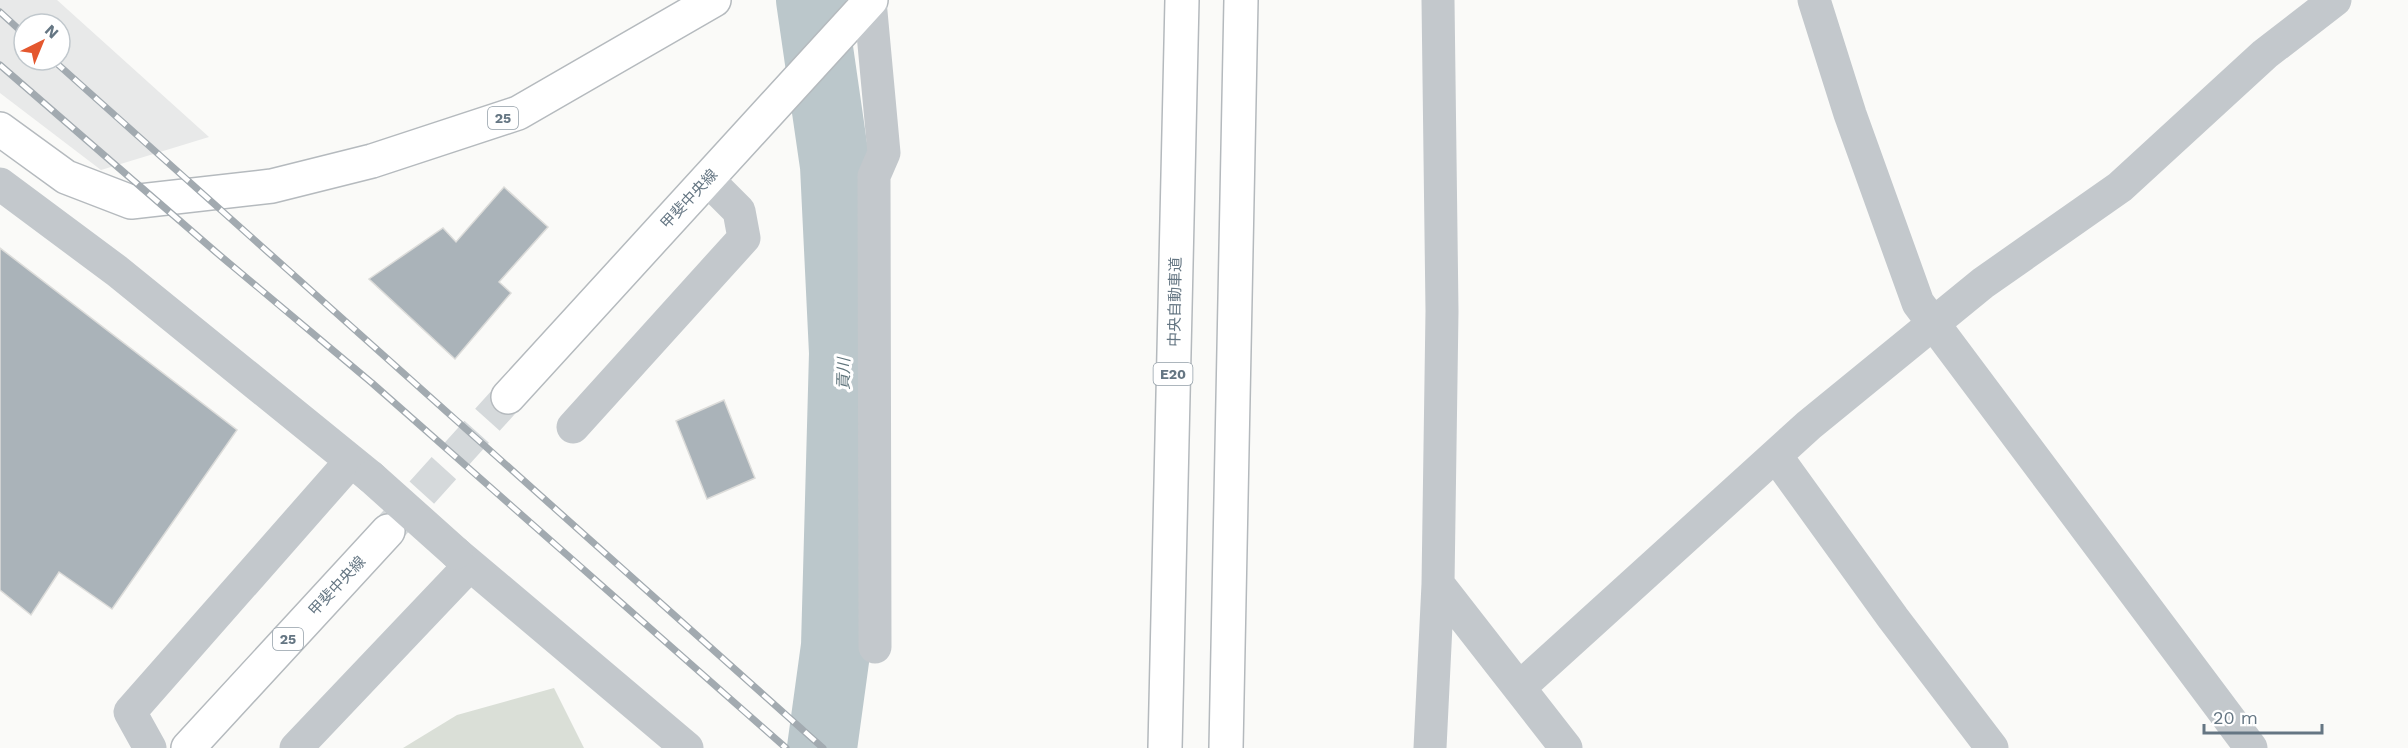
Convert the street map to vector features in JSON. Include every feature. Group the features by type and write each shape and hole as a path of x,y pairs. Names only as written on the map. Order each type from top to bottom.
{"main road":[{"name":"25","path":"0,129 66,177 131,202 272,186 372,161 518,113 714,0"},
{"name":"中央自動車道","path":"1165,748 1182,0"},
{"path":"1226,748 1241,0"},
{"name":"甲斐中央線","path":"508,397 870,2"},
{"name":"甲斐中央線","path":"188,748 388,531"}],"street":[{"path":"1430,748 1438,584 1442,311 1438,0"},
{"path":"1814,0 1850,114 1918,303 2251,748"},
{"path":"1519,688 1809,426 1983,283 2120,187 2265,54 2335,0"},
{"path":"870,2 884,153 874,176 875,647"},
{"path":"573,427 744,238 739,211 713,172"},
{"path":"0,184 117,271 361,469 463,559 687,748"},
{"path":"1776,456 1893,618 1992,748"},
{"path":"150,748 130,712 361,469"},
{"path":"296,748 463,559"},
{"path":"1438,584 1566,748"}],"shaded area":[{"path":"0,0 57,0 70,12 12,12 12,72 72,72 72,14 209,137 101,170 0,93"},
{"path":"554,688 584,748 403,748 457,715"}],"building":[{"path":"504,187 548,227 499,282 511,293 455,359 369,279 443,228 456,242"},
{"path":"0,248 237,430 112,609 59,572 31,615 0,590"},
{"path":"724,400 755,478 707,499 676,421"}],"waterway":[{"name":"貢川","path":"811,0 835,166 844,353 836,646 822,748"}],"tunnel":[{"path":"389,529 508,397"}],"railway":[{"path":"0,12 12,23"},
{"path":"0,65 217,253 372,383 786,748"},
{"path":"66,72 823,748"}]}
